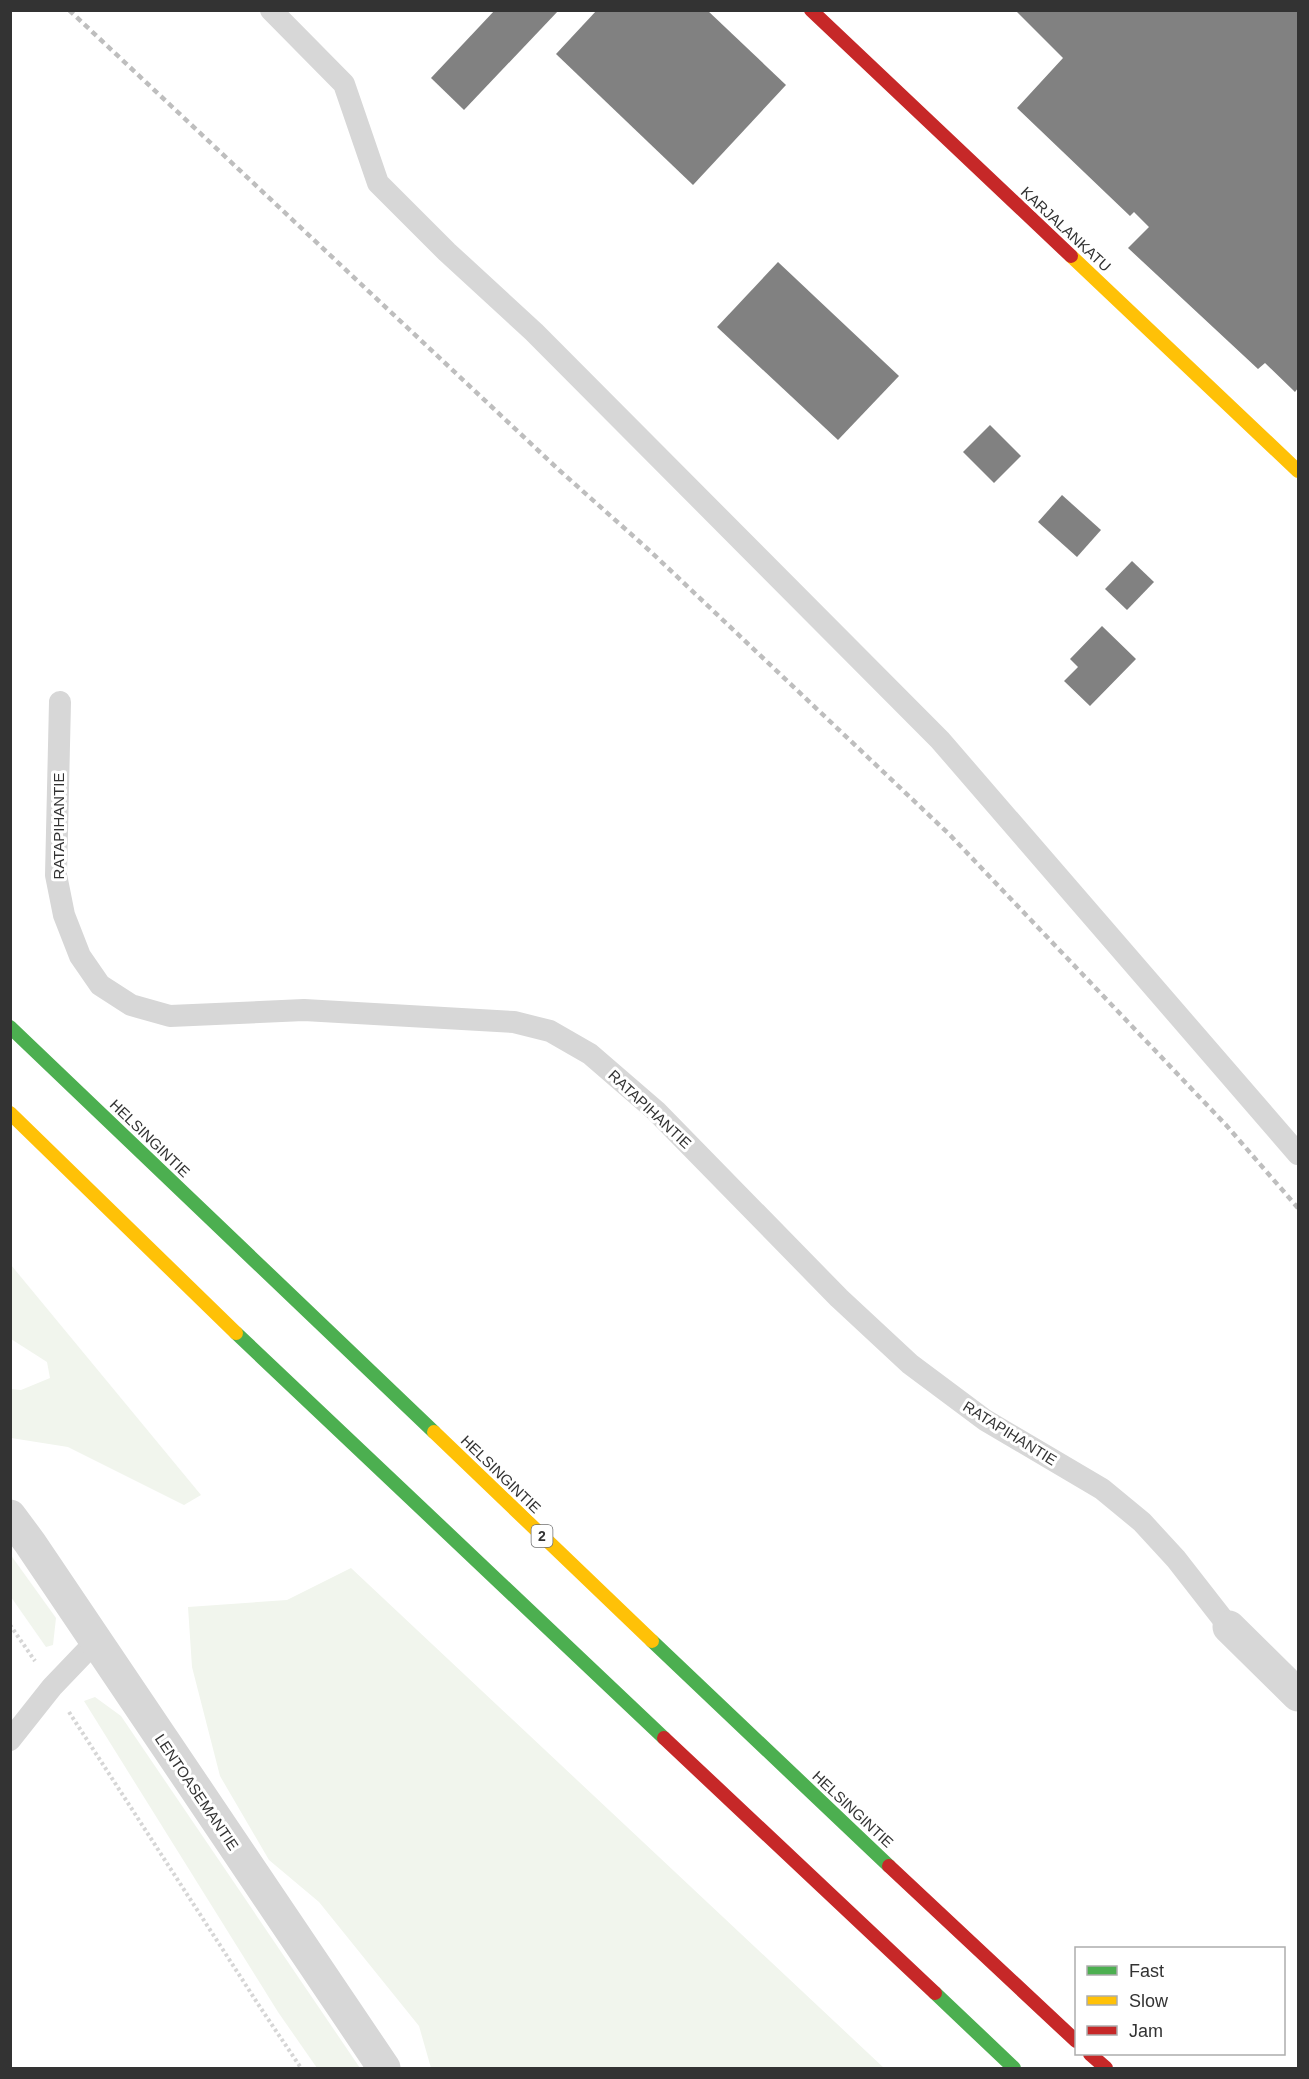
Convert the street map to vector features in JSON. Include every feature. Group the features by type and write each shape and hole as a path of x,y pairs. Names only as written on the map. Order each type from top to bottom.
{"main road":[{"name":"KARJALANKATU","path":"811,10 1299,471"},
{"name":"HELSINGINTIE","path":"10,1027 825,1807 1075,2039"},
{"path":"10,1113 197,1297 1014,2068"},
{"path":"1091,2055 1106,2068"}],"street":[{"name":"LENTOASEMANTIE","path":"10,1516 384,2068"},
{"name":"RATAPIHANTIE","path":"1229,1627 1299,1695"}],"lane":[{"path":"271,10 344,84 378,183 447,252 534,332 940,740 1299,1154"},
{"name":"RATAPIHANTIE","path":"60,702 56,875 64,915 80,956 100,985 131,1005 170,1016 304,1010 514,1022 550,1031 590,1054 656,1112 839,1298 910,1364 985,1420 1102,1489 1142,1522 1176,1559 1229,1627"},
{"path":"10,1740 52,1687 96,1641"}],"path":[{"path":"10,1625 253,1997 302,2068"}],"shaded area":[{"path":"11,1265 201,1495 184,1505 68,1447 11,1438 11,1389 21,1390 50,1378 47,1362 11,1339"},
{"path":"10,1554 56,1618 53,1645 46,1647 11,1597"},
{"path":"351,1568 884,2068 431,2068 419,2026 319,1902 269,1860 220,1776 192,1667 188,1607 287,1600"},
{"path":"95,1697 121,1716 360,2068 317,2068 278,2012 84,1701"}],"building":[{"path":"495,10 559,10 464,110 431,78"},
{"path":"597,10 707,10 786,85 693,185 556,54"},
{"path":"1015,10 1298,10 1298,388 1295,392 1265,363 1258,369 1128,248 1149,227 1134,212 1130,216 1017,108 1063,58"},
{"path":"778,262 899,376 838,440 717,327"},
{"path":"990,425 1021,456 994,483 963,452"},
{"path":"1062,495 1101,530 1077,557 1038,522"},
{"path":"1132,561 1154,582 1127,610 1105,589"},
{"path":"1102,626 1136,659 1090,706 1064,681 1078,667 1070,659"}],"railway":[{"path":"69,10 559,470 650,551 950,835 1226,1125 1298,1208"}],"traffic: fast":[{"path":"10,1027 434,1432"},
{"path":"236,1333 664,1738"},
{"path":"652,1641 889,1866"},
{"path":"935,1993 1014,2068"}],"traffic: slow":[{"path":"1071,256 1298,471"},
{"path":"10,1113 236,1333"},
{"path":"434,1432 652,1641"}],"traffic: jam":[{"path":"811,10 1071,256"},
{"path":"664,1738 935,1993"},
{"path":"889,1866 1075,2040"},
{"path":"1091,2055 1106,2068"}]}
